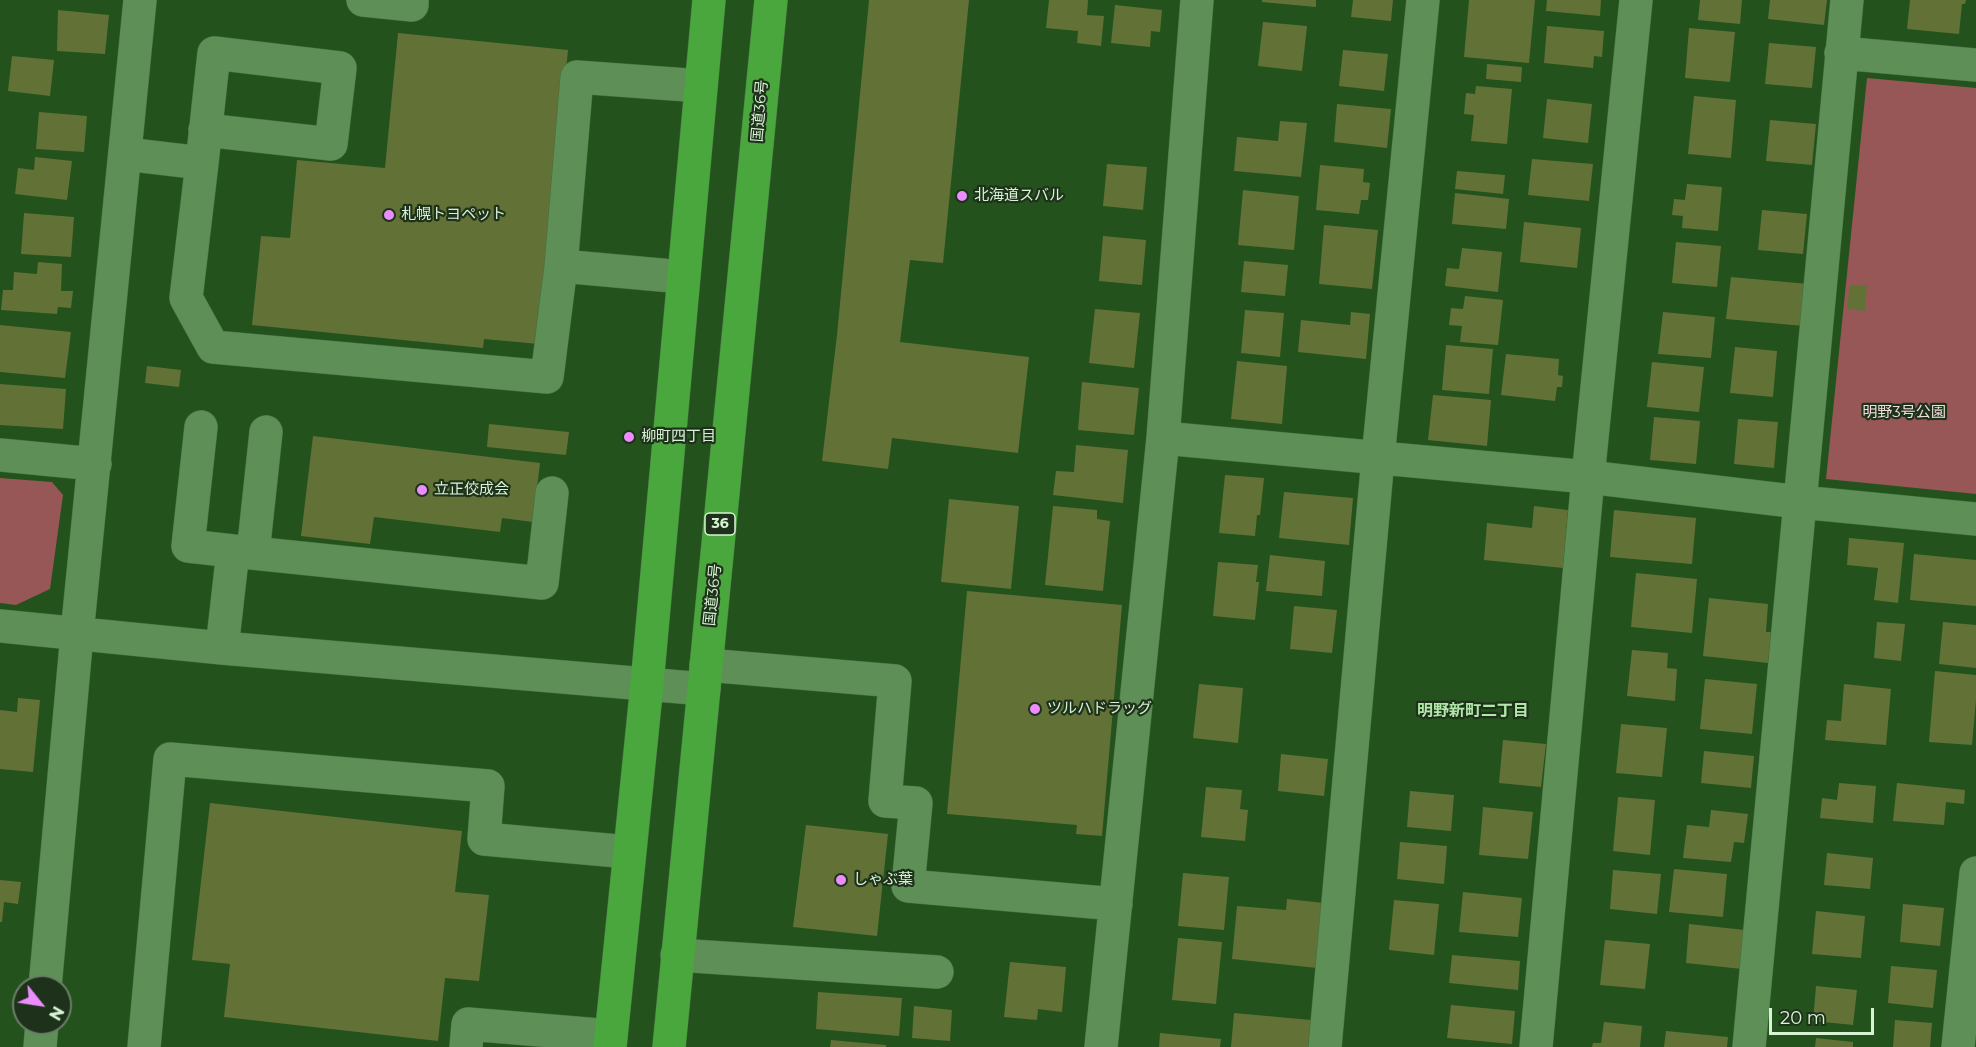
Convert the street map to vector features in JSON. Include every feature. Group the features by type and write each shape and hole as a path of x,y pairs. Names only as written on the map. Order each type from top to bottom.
{"highway":[{"path":"610,1042 647,684 709,0"},
{"name":"国道36号","path":"669,1047 771,0"}],"street":[{"path":"46,975 140,0"},
{"path":"363,0 412,5 412,0"},
{"path":"1101,1047 1163,438 1197,0"},
{"path":"1325,1047 1378,458 1423,0"},
{"path":"1536,1047 1588,477 1636,0"},
{"path":"1749,1047 1847,0"},
{"path":"1841,53 1976,65"},
{"path":"206,130 186,298 213,347 547,377 561,267 577,77 701,86"},
{"path":"125,154 201,163"},
{"path":"561,267 683,277"},
{"path":"201,427 188,546 542,583 552,493"},
{"path":"222,648 266,432"},
{"path":"1163,438 1588,477 1800,502 1976,519"},
{"path":"0,455 94,464"},
{"path":"0,626 222,648 647,684 705,677 895,681 885,801 916,803 908,886 1116,904"},
{"path":"144,1047 170,759 488,786 484,839 629,852"},
{"path":"1958,1047 1976,873"},
{"path":"677,955 937,972"},
{"path":"466,1047 468,1024 610,1042"}],"green space":[{"name":"明野3号公園","path":"1867,78 1976,88 1976,494 1826,479"},
{"path":"0,478 52,482 63,495 50,589 16,605 0,603"}],"building":[{"path":"869,0 969,0 943,263 910,260 900,342 1029,357 1018,453 892,438 888,469 822,461 837,335"},
{"path":"1049,0 1088,0 1087,15 1104,16 1101,46 1077,43 1078,31 1046,28"},
{"path":"1262,0 1316,0 1316,7 1262,2"},
{"path":"1353,0 1393,0 1391,21 1351,17"},
{"path":"1469,0 1535,0 1529,63 1464,57"},
{"path":"1547,0 1601,0 1600,16 1546,11"},
{"path":"1700,0 1742,0 1740,24 1698,20"},
{"path":"1770,0 1827,0 1824,25 1768,19"},
{"path":"1910,0 1966,0 1965,4 1962,4 1959,34 1907,29"},
{"path":"1115,5 1162,10 1160,32 1151,31 1150,47 1111,43"},
{"path":"58,10 109,15 105,54 57,51"},
{"path":"1263,22 1307,26 1302,71 1258,66"},
{"path":"1547,26 1604,31 1602,57 1594,56 1593,68 1544,63"},
{"path":"1689,28 1735,32 1730,82 1685,78"},
{"path":"398,33 568,50 539,344 484,339 483,348 252,325 261,236 290,238 297,160 385,168"},
{"path":"1769,43 1816,47 1812,88 1765,84"},
{"path":"1343,50 1388,54 1384,91 1339,86"},
{"path":"12,56 54,60 50,96 8,91"},
{"path":"1487,64 1522,67 1521,82 1486,79"},
{"path":"1476,86 1512,89 1507,144 1471,141 1474,115 1464,114 1466,93 1475,94"},
{"path":"1694,96 1736,100 1731,158 1688,154"},
{"path":"1547,99 1592,104 1588,143 1543,138"},
{"path":"1337,104 1391,109 1387,148 1334,142"},
{"path":"39,112 87,116 84,152 36,149"},
{"path":"1770,120 1816,124 1812,165 1766,161"},
{"path":"1280,121 1307,123 1301,177 1234,171 1237,137 1278,141"},
{"path":"35,157 72,161 67,200 15,194 18,168 34,170"},
{"path":"1532,159 1593,164 1589,201 1528,195"},
{"path":"1107,164 1147,167 1143,210 1103,206"},
{"path":"1320,165 1364,169 1363,182 1370,183 1368,200 1361,200 1359,214 1316,210"},
{"path":"1457,171 1505,175 1503,194 1455,189"},
{"path":"1687,184 1722,187 1718,231 1682,228 1683,216 1672,215 1674,199 1685,200"},
{"path":"1243,190 1299,196 1294,250 1238,245"},
{"path":"1455,193 1509,199 1506,229 1452,224"},
{"path":"1762,210 1807,214 1803,254 1758,250"},
{"path":"24,213 74,217 71,257 21,254"},
{"path":"1524,222 1581,228 1577,268 1520,262"},
{"path":"1324,225 1378,230 1372,289 1319,284"},
{"path":"1103,236 1146,240 1142,285 1099,281"},
{"path":"1676,242 1721,246 1717,287 1672,283"},
{"path":"1462,248 1502,252 1498,292 1445,286 1447,268 1459,269"},
{"path":"1244,261 1288,265 1285,296 1241,292"},
{"path":"38,262 62,264 61,291 73,291 71,308 58,307 57,314 1,310 3,290 13,290 14,272 37,274"},
{"path":"1731,277 1808,284 1804,326 1726,319"},
{"path":"1850,285 1867,286 1865,311 1847,309"},
{"path":"1465,296 1503,300 1498,345 1460,342 1462,326 1449,325 1451,308 1463,309"},
{"path":"1095,309 1140,313 1134,368 1089,363"},
{"path":"1245,310 1284,313 1280,357 1241,353"},
{"path":"1351,312 1370,314 1366,359 1298,352 1301,320 1350,325"},
{"path":"1663,312 1715,317 1711,358 1658,354"},
{"path":"0,325 71,332 65,378 0,372"},
{"path":"1446,345 1493,349 1489,394 1442,390"},
{"path":"1735,347 1777,351 1773,397 1730,393"},
{"path":"1506,354 1559,359 1558,375 1563,376 1562,387 1557,387 1555,401 1501,395"},
{"path":"1237,361 1287,366 1282,424 1231,419"},
{"path":"1652,362 1704,367 1699,412 1647,407"},
{"path":"147,366 181,370 179,387 145,383"},
{"path":"1082,382 1139,388 1134,435 1078,430"},
{"path":"0,384 66,389 63,429 0,425"},
{"path":"1433,395 1491,400 1487,446 1428,440"},
{"path":"1654,417 1700,421 1696,464 1650,460"},
{"path":"1738,419 1778,422 1774,468 1734,464"},
{"path":"489,424 569,432 566,455 487,447"},
{"name":"立正佼成会","path":"313,436 540,463 533,522 502,518 500,532 374,517 370,544 301,536"},
{"path":"1076,445 1128,450 1123,503 1053,495 1056,471 1074,472"},
{"path":"1225,475 1264,478 1255,536 1219,533"},
{"path":"1284,492 1353,498 1349,545 1279,538"},
{"path":"949,499 1019,506 1011,589 941,582"},
{"path":"1053,506 1097,510 1097,519 1110,521 1103,591 1045,585"},
{"path":"1534,506 1568,510 1563,568 1484,560 1487,523 1532,528"},
{"path":"1614,510 1696,518 1692,564 1610,557"},
{"path":"1849,538 1904,543 1898,603 1874,600 1878,568 1847,565"},
{"path":"1914,554 1976,560 1976,606 1910,600"},
{"path":"1270,555 1325,561 1322,596 1266,591"},
{"path":"1218,562 1258,565 1256,582 1259,582 1255,620 1213,616"},
{"path":"1636,573 1697,579 1692,633 1631,627"},
{"name":"ツルハドラッグ","path":"967,591 1122,605 1102,836 1076,834 1077,825 947,814"},
{"path":"1709,598 1768,604 1766,632 1771,632 1768,663 1703,656"},
{"path":"1294,606 1337,610 1332,653 1290,649"},
{"path":"1877,622 1905,624 1901,661 1874,658"},
{"path":"1943,622 1976,625 1976,668 1939,664"},
{"path":"1632,650 1668,653 1667,668 1677,669 1675,701 1627,696"},
{"path":"1935,671 1976,675 1972,745 1929,742"},
{"path":"1705,679 1757,684 1752,734 1700,729"},
{"path":"1199,684 1243,688 1238,743 1193,738"},
{"path":"1844,684 1891,689 1886,745 1825,740 1827,720 1841,721"},
{"path":"18,698 40,700 33,772 0,769 0,710 17,712"},
{"path":"1621,724 1667,728 1662,777 1616,773"},
{"path":"1503,740 1546,744 1541,787 1499,783"},
{"path":"1704,751 1754,756 1751,788 1701,783"},
{"path":"1281,754 1328,759 1324,796 1278,791"},
{"path":"1839,783 1876,786 1873,823 1820,818 1822,798 1837,800"},
{"path":"1897,783 1965,790 1964,804 1946,802 1944,825 1893,821"},
{"path":"1206,787 1242,790 1240,809 1248,810 1245,841 1201,837"},
{"path":"1410,791 1454,795 1451,831 1407,827"},
{"path":"1618,797 1655,800 1650,855 1613,851"},
{"path":"210,803 462,831 455,892 489,895 479,981 445,978 438,1041 224,1017 230,964 192,960"},
{"path":"1483,807 1533,812 1528,859 1479,855"},
{"path":"1711,810 1748,814 1744,843 1734,842 1731,862 1683,858 1687,825 1709,827"},
{"name":"しゃぶ葉","path":"806,825 888,834 877,936 793,927"},
{"path":"1400,842 1447,846 1444,884 1397,879"},
{"path":"1827,853 1873,858 1870,889 1824,885"},
{"path":"1674,869 1727,874 1723,917 1669,912"},
{"path":"1613,870 1661,874 1657,914 1610,909"},
{"path":"1183,873 1229,877 1224,930 1178,926"},
{"path":"0,880 21,882 18,904 4,902 2,922 0,922"},
{"path":"1463,892 1522,898 1518,937 1459,932"},
{"path":"1287,899 1324,903 1317,968 1232,959 1237,906 1286,910"},
{"path":"1394,900 1439,904 1434,955 1389,950"},
{"path":"1903,904 1944,908 1940,946 1900,942"},
{"path":"1816,911 1865,916 1861,958 1812,954"},
{"path":"1689,924 1745,930 1742,969 1686,963"},
{"path":"1178,938 1222,942 1216,1004 1172,1000"},
{"path":"1605,940 1650,944 1645,989 1600,985"},
{"path":"1452,955 1520,961 1518,990 1449,983"},
{"path":"1010,962 1066,967 1062,1012 1038,1009 1037,1020 1004,1017"},
{"path":"1891,966 1937,970 1933,1008 1888,1003"},
{"path":"1816,986 1857,990 1853,1025 1813,1021"},
{"path":"818,992 902,998 899,1036 816,1029"},
{"path":"1451,1005 1515,1011 1512,1044 1447,1038"},
{"path":"914,1006 952,1010 950,1041 912,1038"},
{"path":"1234,1013 1311,1020 1308,1047 1231,1047"},
{"path":"1895,1020 1932,1023 1930,1047 1893,1047"},
{"path":"1604,1022 1642,1026 1640,1047 1592,1047 1593,1043 1601,1043"},
{"path":"1666,1031 1728,1037 1727,1047 1664,1047"},
{"path":"1160,1033 1221,1039 1220,1047 1159,1047"},
{"path":"1816,1038 1853,1042 1853,1047 1815,1047"},
{"path":"831,1040 886,1045 886,1047 830,1047"}],"place":[{"name":"北海道スバル","path":"962,196"},
{"name":"札幌トヨペット","path":"389,215"},
{"name":"柳町四丁目","path":"629,437"},
{"name":"立正佼成会","path":"422,490"},
{"name":"ツルハドラッグ","path":"1035,709"},
{"name":"しゃぶ葉","path":"841,880"}],"district":[{"name":"明野新町二丁目","path":"1473,711"}]}
